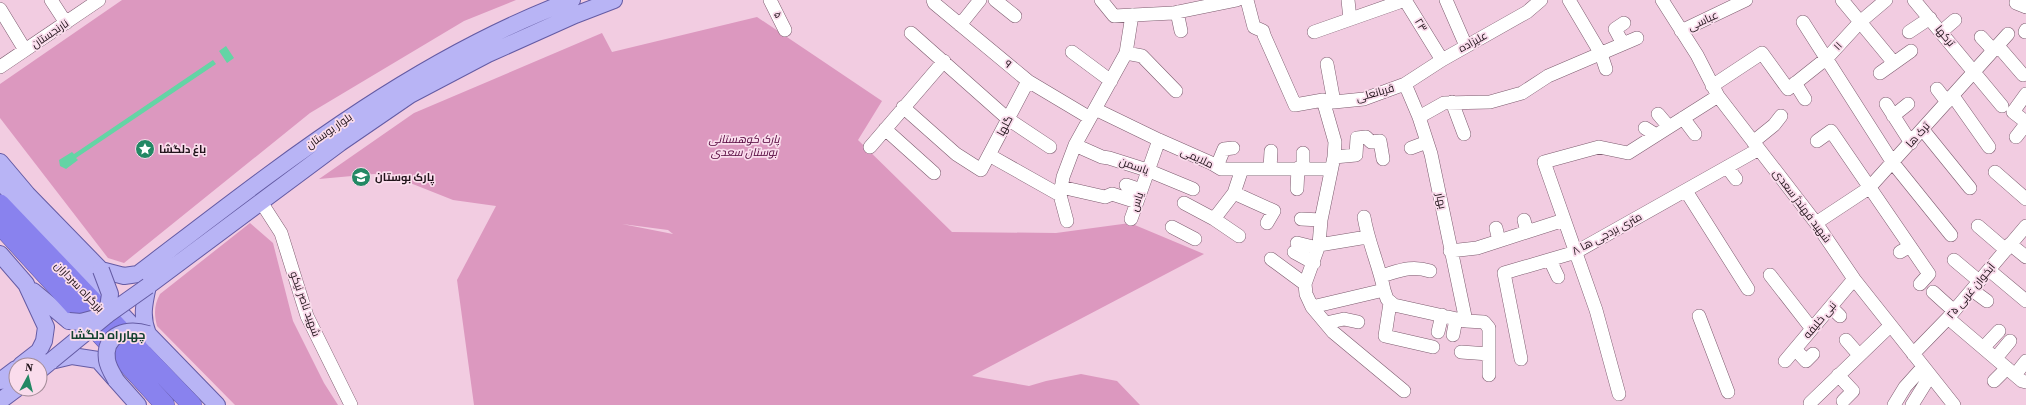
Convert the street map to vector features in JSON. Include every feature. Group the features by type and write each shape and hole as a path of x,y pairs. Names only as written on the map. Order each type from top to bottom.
{"highway":[{"name":"بزرگراه سرداران","path":"0,204 189,403"},
{"name":"بزرگراه سرداران","path":"0,225 165,405"}],"main road":[{"name":"بلوار بوستان","path":"101,270 124,276 138,274 326,133 406,89 481,40 570,4 614,0"},
{"name":"بلوار بوستان","path":"48,364 107,315 374,118 406,89"},
{"path":"0,162 27,194 101,270 110,294 107,315 81,322 69,321 55,311 26,284 0,254"},
{"path":"0,181 101,294 159,353 189,403"},
{"path":"26,284 46,327 44,341 39,351 31,357"},
{"path":"148,286 143,309 143,322 148,334 218,405"},
{"path":"116,380 107,359 107,351 110,341 116,335 128,331 148,334"},
{"path":"48,365 72,356 98,360 136,404"}],"street":[{"path":"51,0 66,23"},
{"name":"نارنجستان","path":"0,67 100,0"},
{"name":"۵","path":"770,0 785,30"},
{"name":"۹","path":"933,0 934,3 1028,81 1093,114"},
{"path":"960,25 980,0"},
{"path":"995,0 1015,16"},
{"path":"1101,0 1114,16 1177,12 1237,0"},
{"path":"1247,0 1254,27 1263,31 1295,105 1323,100 1335,142 1333,163 1321,220 1318,247 1314,263 1305,284 1306,294 1312,307 1333,332 1404,391"},
{"path":"1348,0 1350,19"},
{"name":"۲۳","path":"1314,32 1350,19 1388,2 1405,0 1442,60"},
{"path":"1446,0 1466,46"},
{"path":"1570,0 1601,54 1606,69"},
{"name":"شهید فهندژ سعدی","path":"1662,0 1697,55 1715,91 1816,223 1854,279 1954,405"},
{"path":"1842,0 1894,63"},
{"name":"۱۱","path":"1792,86 1827,58 1860,22 1886,0"},
{"name":"ترکها","path":"1914,0 2002,106"},
{"name":"عباسی","path":"1682,31 1741,1"},
{"name":"علیزاده","path":"1405,84 1534,2"},
{"path":"1,12 25,50"},
{"path":"1177,12 1181,31"},
{"path":"1066,221 1061,191 1063,178 1075,145 1126,53 1132,15"},
{"path":"1909,32 1930,18"},
{"path":"1941,32 1955,20"},
{"path":"1803,22 1893,162 1951,235"},
{"path":"1623,44 1615,29 1624,23"},
{"path":"911,33 1008,119 1050,147"},
{"name":"ترک ها","path":"1816,223 1870,188 2008,34"},
{"path":"1981,37 1996,48 2023,75"},
{"path":"1419,117 1444,103 1490,102 1522,93 1548,76 1637,38"},
{"path":"1072,52 1111,80"},
{"path":"1880,73 1911,52"},
{"path":"1126,53 1142,56 1176,91"},
{"path":"1619,394 1596,310 1544,162 1599,147 1628,153 1683,118 1762,53 1805,99"},
{"path":"870,147 944,61"},
{"name":"قربانعلی","path":"1327,64 1334,102 1364,99 1405,84"},
{"name":"گلها","path":"903,107 956,154 981,170 1028,81"},
{"name":"بهار","path":"1405,84 1419,117 1427,142 1445,218 1461,320"},
{"path":"1937,89 1950,99 1989,147"},
{"path":"2016,137 2026,123 2013,112 2026,94"},
{"path":"1452,102 1464,134"},
{"path":"1886,104 1911,143"},
{"path":"1893,116 1908,104"},
{"name":"ملایمی","path":"1093,114 1158,140 1221,169 1300,168 1359,159 1357,138 1366,137 1371,142 1380,140 1383,159"},
{"path":"1658,114 1669,127"},
{"name":"۸ متری بردجی ها","path":"1520,359 1517,334 1504,273 1576,252 1686,191 1727,167 1756,146 1781,116"},
{"path":"1683,118 1695,134"},
{"path":"885,129 934,174"},
{"path":"1923,130 1970,188"},
{"path":"1818,141 1831,131 1851,170 1870,188 1892,229 1907,243 1929,274 1920,284"},
{"name":"یاس","path":"1131,219 1158,140"},
{"path":"1411,148 1427,142"},
{"name":"یاسمن","path":"1075,145 1102,157 1147,170 1193,189"},
{"path":"1217,166 1224,149 1234,148"},
{"path":"1270,169 1271,151"},
{"path":"1297,189 1304,153"},
{"path":"989,155 1061,191 1105,197 1112,194 1137,202"},
{"path":"1727,167 1736,179"},
{"path":"1214,219 1234,193 1242,169"},
{"path":"1995,172 2026,199"},
{"path":"1126,185 1141,190"},
{"path":"1686,191 1748,289"},
{"path":"1234,193 1274,211 1267,222"},
{"name":"شهید ناصر نیکو","path":"261,202 280,233 307,316 351,405"},
{"path":"1184,204 1214,219 1239,236"},
{"path":"1364,217 1367,236 1381,276 1384,290 1390,303 1385,336 1433,347"},
{"path":"1301,219 1321,220"},
{"path":"1450,251 1477,248 1499,241 1525,226 1564,220"},
{"path":"1978,226 2008,247 2026,257"},
{"name":"آبخوان غربی ۲۵","path":"1913,354 1951,314 2026,226"},
{"path":"1172,227 1195,239"},
{"path":"1496,228 1499,241"},
{"path":"1314,263 1295,248 1318,247 1367,236"},
{"path":"1271,259 1305,284"},
{"path":"1550,260 1558,277"},
{"path":"1954,260 1987,301"},
{"path":"1381,276 1418,267 1430,271"},
{"path":"1989,270 2026,301"},
{"path":"1770,275 1819,327"},
{"name":"نبی خلیفه","path":"1785,361 1795,349 1835,311 1854,279"},
{"path":"1312,307 1384,290"},
{"path":"1932,292 1951,314 1984,347 2026,382"},
{"path":"1390,303 1442,316 1487,324 1489,328 1489,375"},
{"path":"1438,332 1442,316"},
{"path":"1699,316 1728,392"},
{"path":"1326,323 1344,319 1358,322"},
{"path":"1453,335 1461,320"},
{"path":"1810,403 1838,375 1860,359 1890,326"},
{"path":"1984,347 1999,331"},
{"path":"1846,340 1860,359"},
{"path":"1996,358 2010,342"},
{"path":"1795,349 1806,360 1813,354"},
{"path":"1461,352 1489,354"},
{"path":"1994,381 2026,361"},
{"path":"1894,405 1905,387 1927,371"},
{"path":"1912,405 1927,371"},
{"path":"1838,375 1854,390 1843,401"}],"green space":[{"name":"باغ دلگشا","path":"122,0 516,0 464,21 310,113 124,263 108,258 0,118 0,84"},
{"name":"پارک کوهستانی بوستان سعدی","path":"757,17 882,101 858,140 952,232 1056,233 1130,223 1204,254 972,376 1029,386 1081,374 1117,381 1140,405 474,405 457,280 496,206 453,200 385,173 319,179 414,113 602,33 612,52","holes":["622,224 668,230 673,234"]},
{"path":"250,223 273,243 293,321 324,383 338,405 235,405 157,326 155,310 160,294"}],"shaded area":[{"path":"226,46 234,58 227,63 219,51"},
{"path":"213,60 216,64 76,158 78,160 66,169 60,166 59,160 72,152 74,154"}],"place":[{"name":"باغ دلگشا","path":"145,149"},
{"name":"پارک بوستان","path":"361,177"}],"district":[{"name":"چهارراه دلگشا","path":"108,335"}]}
